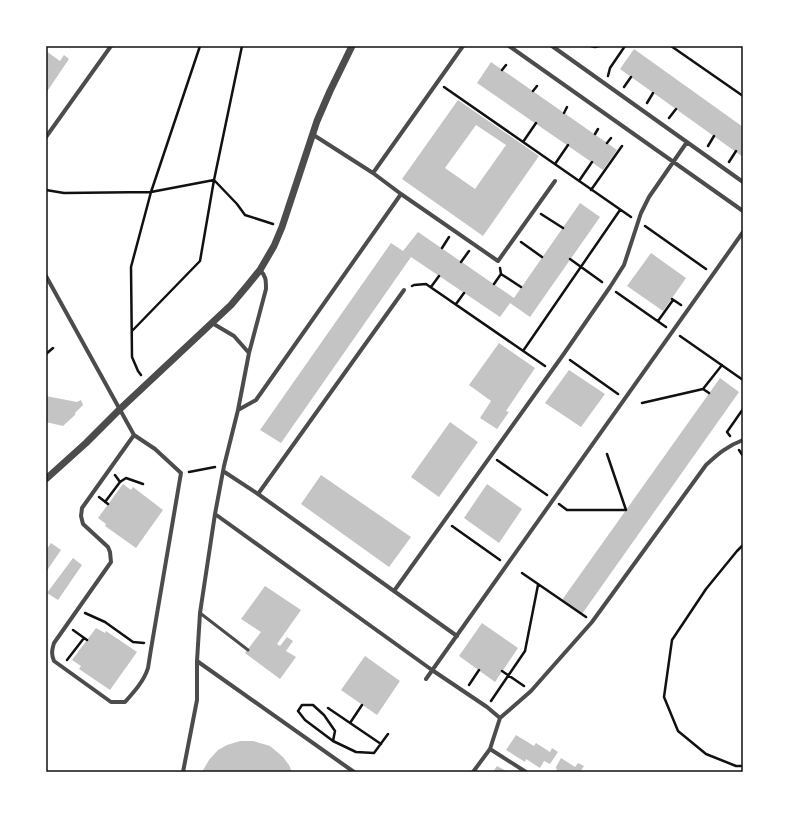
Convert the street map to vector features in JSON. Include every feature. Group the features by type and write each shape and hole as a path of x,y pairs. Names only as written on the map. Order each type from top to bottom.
{"street":[{"path":"46,137 111,46"},
{"path":"46,479 231,305 260,270 274,246 282,227 312,134 330,91 352,46"},
{"path":"373,173 462,46"},
{"path":"509,46 743,211"},
{"path":"552,46 743,182"},
{"path":"312,134 373,173 498,261 555,180"},
{"path":"394,591 552,371 610,287 624,265 638,221 649,197 687,142"},
{"path":"238,410 256,400 401,194"},
{"path":"426,679 743,232"},
{"path":"183,772 197,700 197,661 200,613 215,514 249,353 266,289 266,280 264,274 260,270"},
{"path":"46,276 134,435 155,448 181,473 147,669 141,682 125,702 111,702 54,661 52,649 54,643 111,562 108,547 84,524 81,516 82,508 134,435"},
{"path":"258,494 404,290"},
{"path":"212,323 234,336 249,353"},
{"path":"473,772 490,749 500,718 531,691 592,622 706,465 721,451 743,440"},
{"path":"223,471 258,494 456,636"},
{"path":"215,514 432,670 487,707 500,718"},
{"path":"197,661 354,772"},
{"path":"490,749 526,772"}],"lane":[{"path":"200,613 248,650"}],"path":[{"path":"148,384 138,371 132,357 131,267 151,192 200,46"},
{"path":"132,332 200,261 214,180 242,46"},
{"path":"591,46 599,46"},
{"path":"608,76 610,68 625,46"},
{"path":"672,46 743,96"},
{"path":"502,70 506,64"},
{"path":"624,87 631,77"},
{"path":"437,82 514,138 523,142 713,274"},
{"path":"533,91 537,86"},
{"path":"646,103 653,93"},
{"path":"564,113 567,108"},
{"path":"669,119 676,109"},
{"path":"523,142 536,123"},
{"path":"595,134 598,129"},
{"path":"707,147 714,136"},
{"path":"607,143 610,138"},
{"path":"555,164 568,145"},
{"path":"591,190 622,146"},
{"path":"729,162 736,152"},
{"path":"579,181 592,162"},
{"path":"46,190 64,193 151,192 214,180"},
{"path":"214,180 237,204 245,215 282,227"},
{"path":"535,209 563,228"},
{"path":"522,351 620,210"},
{"path":"515,238 542,257"},
{"path":"570,259 743,380"},
{"path":"498,261 501,274 521,287"},
{"path":"494,284 501,274"},
{"path":"431,287 439,276"},
{"path":"404,290 414,285 426,284 552,371"},
{"path":"456,304 464,293"},
{"path":"658,321 673,300"},
{"path":"46,354 53,348"},
{"path":"563,355 624,399"},
{"path":"642,403 703,389 722,365"},
{"path":"703,389 709,393"},
{"path":"735,443 727,432 743,409"},
{"path":"607,454 626,510"},
{"path":"181,473 224,466"},
{"path":"110,469 120,482"},
{"path":"105,502 120,482 126,478 143,484"},
{"path":"444,520 507,565"},
{"path":"743,545 706,589 672,640 664,697 678,731 706,754 736,766 743,766"},
{"path":"522,573 592,622"},
{"path":"487,707 525,651 538,585"},
{"path":"78,609 105,622 133,642 152,643"},
{"path":"80,635 87,640"},
{"path":"62,667 84,638"},
{"path":"464,692 479,670"},
{"path":"502,671 531,691"},
{"path":"333,741 334,731 324,714 312,705 302,704 298,711 305,720 333,741 356,752 374,753 388,734"},
{"path":"350,723 362,705"},
{"path":"328,708 381,744"}],"building":[{"path":"634,49 743,127 743,157 620,69"},
{"path":"46,51 60,61 64,55 69,59 46,93"},
{"path":"491,62 617,150 603,170 477,83"},
{"path":"458,100 539,156 483,236 402,179","holes":["476,125 506,145 475,189 445,168"]},
{"path":"580,203 600,217 530,317 510,303 500,317 411,257 281,443 260,430 391,243 403,251 418,232 514,298"},
{"path":"651,253 686,278 663,311 627,286"},
{"path":"499,343 535,368 506,411 509,412 497,429 480,418 491,401 469,385"},
{"path":"569,370 605,394 581,427 545,403"},
{"path":"720,378 739,392 582,614 562,600"},
{"path":"46,396 77,402 81,400 83,405 63,426 46,422"},
{"path":"450,422 478,442 439,497 411,477"},
{"path":"321,475 411,537 389,567 301,504"},
{"path":"123,484 131,490 133,487 163,510 136,548 105,526 106,524 98,518"},
{"path":"487,484 522,509 499,543 464,518"},
{"path":"51,543 61,550 46,572 46,550"},
{"path":"73,558 82,565 58,600 47,593"},
{"path":"265,586 301,610 277,644 280,646 287,637 293,641 286,651 296,657 280,679 245,653 261,632 241,619"},
{"path":"482,623 518,648 495,682 459,656"},
{"path":"96,628 105,633 106,631 137,652 110,690 79,669 81,666 72,660"},
{"path":"365,656 400,681 377,715 341,690"},
{"path":"516,735 534,746 536,743 550,752 552,748 558,752 550,764 544,761 540,768 526,759 525,762 506,750"},
{"path":"240,741 253,741 270,746 283,757 292,772 202,772 209,760 218,750 227,745"},
{"path":"561,758 575,767 578,763 584,766 580,772 557,772 556,767"},
{"path":"497,766 508,772 493,772"}]}
